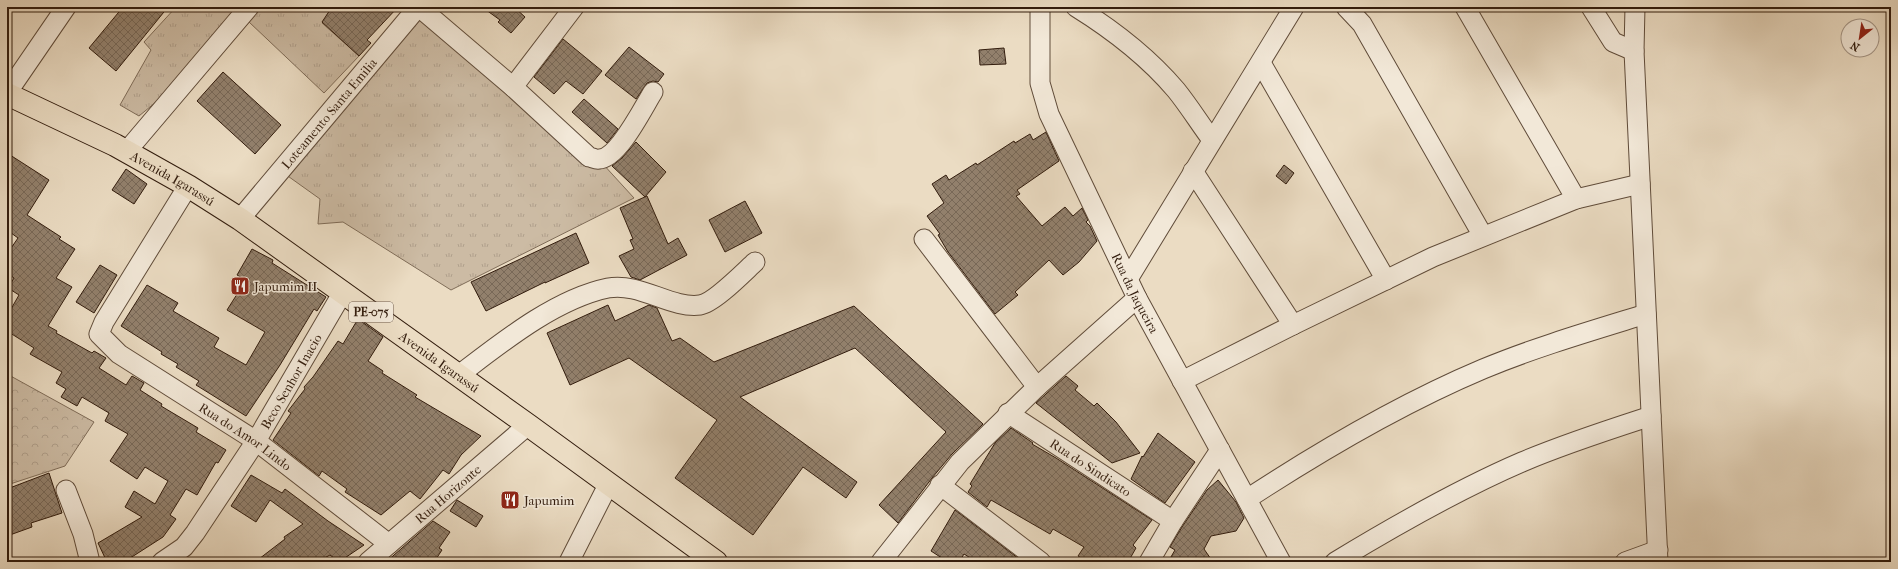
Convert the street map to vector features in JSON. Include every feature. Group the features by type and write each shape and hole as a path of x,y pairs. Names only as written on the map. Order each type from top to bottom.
{"main road":[{"name":"Avenida Igarassú","path":"7,94 126,152 188,186 240,219 609,483 716,562"}],"street":[{"path":"7,94 66,7"},
{"path":"126,152 249,7"},
{"path":"419,7 513,87 589,157 598,159 608,156 620,145 653,92"},
{"name":"Loteamento Santa Emilia","path":"240,219 419,7"},
{"path":"513,87 574,7"},
{"name":"Rua da Jaqueira","path":"1040,7 1040,83 1049,114 1137,298 1281,562"},
{"path":"1076,7 1104,25 1152,64 1177,91 1212,140"},
{"path":"1346,7 1362,24 1483,236"},
{"path":"1465,7 1576,199"},
{"path":"1591,7 1613,42 1634,51"},
{"path":"1625,562 1658,556 1634,51 1635,7"},
{"path":"1128,279 1212,140 1261,63 1292,8"},
{"path":"1261,63 1386,280"},
{"path":"1193,171 1293,325"},
{"path":"1182,381 1386,280 1483,236 1576,199 1640,184"},
{"name":"Rua do Amor Lindo","path":"188,186 104,322 99,334 118,354 256,441 389,544"},
{"path":"924,239 1037,386"},
{"path":"459,375 519,330 590,293 610,288 631,288 685,304 701,305 720,293 755,262"},
{"name":"Beco Senhor Inacio","path":"162,562 184,547 256,441 343,292"},
{"path":"881,562 940,485 960,462 1037,386 1137,298"},
{"path":"1247,499 1336,444 1453,383 1538,347 1646,314"},
{"name":"Rua do Sindicato","path":"1008,413 1173,520"},
{"path":"1336,562 1432,506 1509,468 1573,442 1651,416"},
{"name":"Rua Horizonte","path":"368,562 528,425"},
{"path":"1149,562 1173,520 1220,450"},
{"path":"569,562 609,483"},
{"path":"940,485 1041,562"},
{"path":"66,490 83,534 90,562"}],"green space":[{"path":"176,7 334,7 322,23 359,56 324,93 249,22 176,105 162,97 139,116 120,105 151,50 144,42"},
{"path":"422,14 602,163 634,198 451,290 343,222 318,224 320,199 285,174"},
{"path":"7,374 94,422 65,466 7,485"}],"building":[{"path":"123,7 168,7 116,71 89,48"},
{"path":"332,7 398,7 367,40 371,43 359,56 322,22"},
{"path":"482,7 514,7 525,17 511,33 498,22 500,20"},
{"path":"563,39 602,71 583,94 566,81 554,94 534,77"},
{"path":"629,47 664,74 658,82 653,81 647,83 636,99 605,75"},
{"path":"1004,48 1006,64 980,65 979,50"},
{"path":"223,72 281,125 255,154 197,101"},
{"path":"584,99 618,129 607,143 572,112"},
{"path":"1046,132 1059,161 1017,190 1020,194 1016,196 1042,226 1065,207 1073,216 1082,208 1088,220 1086,222 1090,226 1097,241 1079,262 1063,275 1049,260 1015,292 1018,295 995,314 948,252 938,235 940,234 927,216 944,203 932,184 946,175 949,180 976,163 977,165 1014,141 1015,143 1030,134 1033,140"},
{"path":"636,142 666,172 645,197 612,166 622,158"},
{"path":"7,153 49,180 27,215 61,237 59,239 75,249 56,278 72,287 48,326 57,331 56,333 92,353 94,351 106,358 99,368 126,385 132,376 144,383 140,390 162,404 161,406 198,428 196,432 226,450 218,463 216,462 197,495 186,489 170,515 176,519 163,537 124,562 107,562 98,543 142,517 125,507 134,491 155,504 168,481 145,467 137,479 110,461 128,434 105,421 109,413 82,397 77,406 61,397 66,389 56,383 62,372 30,354 34,348 7,331 7,316 19,295 8,288 14,278 7,273 7,254 18,238 7,230"},
{"path":"1284,165 1294,173 1286,184 1276,176"},
{"path":"126,169 147,184 134,204 112,190"},
{"path":"647,196 668,244 678,238 687,255 640,280 631,277 619,256 634,249 630,240 633,239 620,208"},
{"path":"745,201 762,233 725,252 709,220"},
{"path":"576,233 589,263 545,282 486,311 471,282"},
{"path":"252,249 273,260 272,263 326,297 317,311 314,309 280,365 246,416 196,385 199,381 176,367 178,364 121,326 147,285 178,303 173,311 219,338 214,347 246,365 265,332 227,310 246,280 237,275"},
{"path":"100,265 117,275 94,313 76,302"},
{"path":"608,305 615,321 649,305 657,308 672,341 680,338 714,362 854,306 983,424 952,454 898,523 879,505 946,432 855,348 740,397 857,482 846,498 803,467 753,535 675,478 717,420 629,358 570,385 547,333"},
{"path":"358,319 383,337 368,361 383,371 382,373 417,395 415,397 481,436 461,455 449,474 443,470 420,499 410,491 381,515 345,492 347,489 322,471 319,476 273,440 291,413 288,411 305,389 304,387 313,377 338,341 343,344"},
{"path":"1066,376 1078,386 1075,390 1094,406 1097,403 1116,422 1140,453 1112,463 1036,403"},
{"path":"1011,428 1033,443 1032,444 1152,520 1133,545 1136,548 1128,562 1088,562 1078,556 1084,547 1053,529 1050,534 991,500 987,507 968,492 972,486 970,484 995,443"},
{"path":"1158,433 1195,462 1165,503 1131,479 1142,456 1143,457"},
{"path":"49,473 62,513 31,523 32,527 7,536 7,489"},
{"path":"251,475 282,493 285,489 328,521 364,545 339,562 330,555 317,562 255,562 285,539 284,537 303,524 270,500 256,522 231,506"},
{"path":"1218,480 1236,502 1244,518 1236,531 1211,536 1204,549 1213,562 1168,562 1175,550 1170,547 1182,527 1207,490"},
{"path":"457,500 483,516 476,527 450,511"},
{"path":"955,510 1023,562 977,562 964,554 959,562 948,562 931,551"},
{"path":"433,521 450,532 439,548 442,550 434,562 386,562"}],"place":[{"name":"Japumim II","path":"240,286"},
{"name":"Japumim","path":"510,500"}]}
